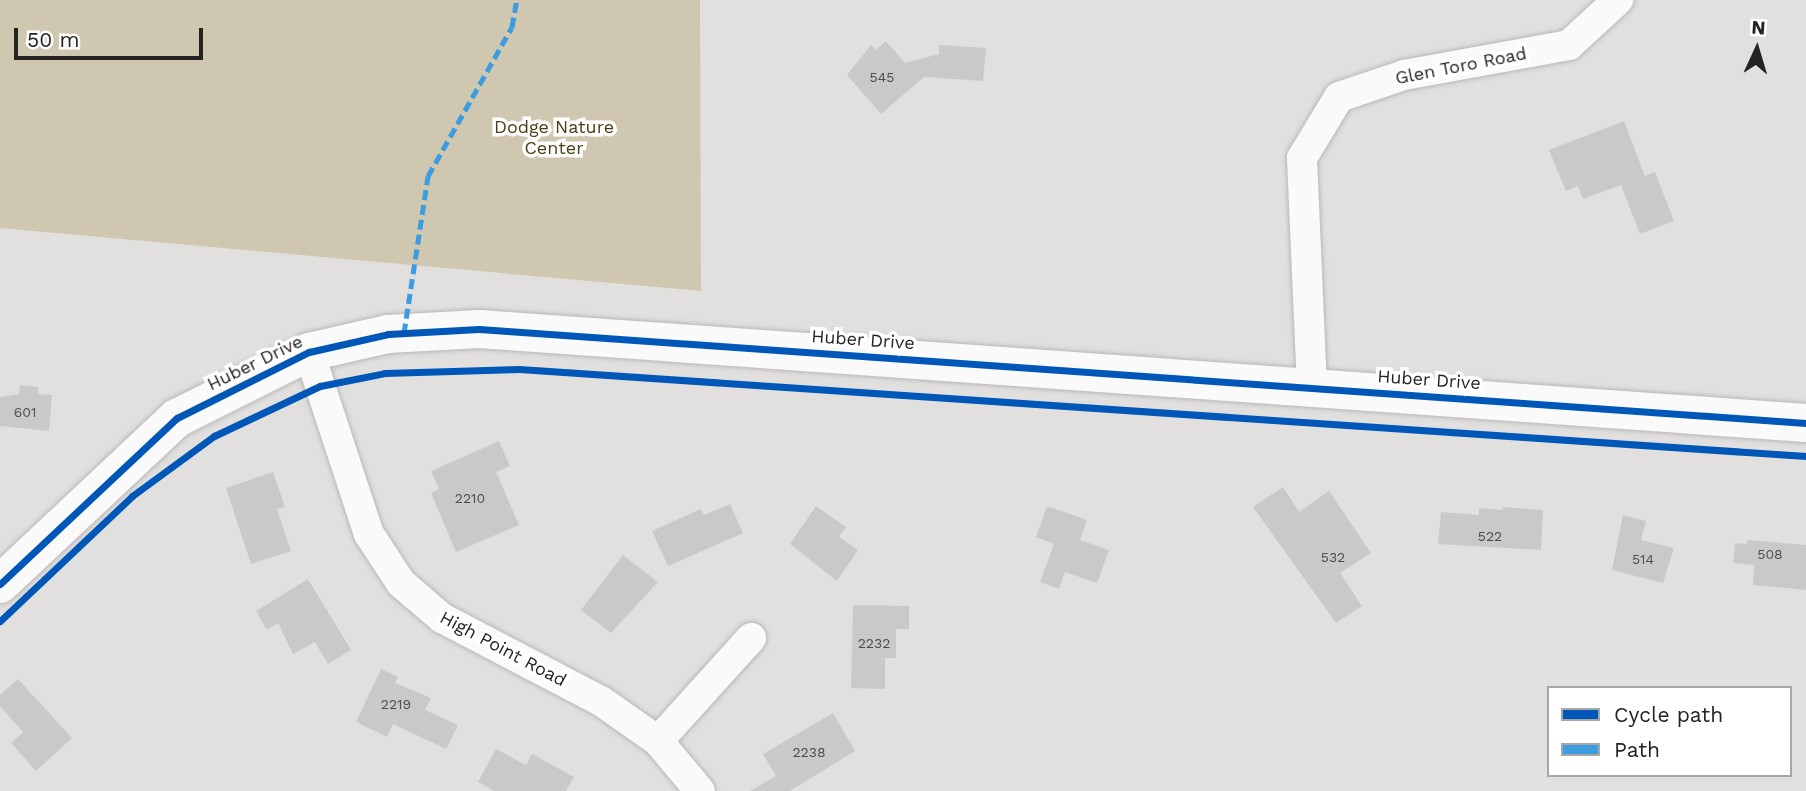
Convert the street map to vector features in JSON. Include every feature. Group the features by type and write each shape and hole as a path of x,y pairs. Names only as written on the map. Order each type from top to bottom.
{"street":[{"name":"Glen Toro Road","path":"1312,388 1302,158 1339,97 1404,75 1569,45 1618,0"},
{"name":"Huber Drive","path":"0,584 177,418 309,352 388,334 479,329 1806,423"},
{"name":"High Point Road","path":"309,352 369,534 401,583 442,618 601,701 658,741 700,791"},
{"path":"658,741 751,638"}],"green space":[{"name":"Dodge Nature Center","path":"0,0 700,0 701,291 0,228"}],"building":[{"path":"886,41 905,63 939,54 939,45 986,48 983,81 924,77 881,114 847,75 871,45 876,50"},
{"path":"1624,121 1645,176 1655,172 1674,221 1640,234 1621,185 1583,199 1578,186 1566,191 1549,150"},
{"path":"20,385 38,387 38,394 52,395 49,431 0,426 0,397 19,394"},
{"path":"499,441 510,466 496,472 519,525 456,552 431,493 439,489 431,471"},
{"path":"273,472 285,507 277,509 291,551 251,564 226,488"},
{"path":"1283,487 1299,512 1329,491 1371,553 1340,573 1362,606 1336,623 1253,507"},
{"path":"730,504 743,533 668,566 652,531 701,509 704,515"},
{"path":"816,506 846,527 839,537 858,550 837,581 790,544"},
{"path":"1047,506 1087,520 1080,540 1109,550 1097,583 1065,572 1059,589 1040,582 1054,544 1036,537"},
{"path":"1503,507 1543,510 1541,550 1438,544 1441,512 1479,515 1479,508 1503,510"},
{"path":"1623,515 1646,521 1641,540 1674,548 1663,583 1612,570"},
{"path":"1747,540 1806,545 1806,590 1753,585 1754,565 1733,563 1735,543 1747,544"},
{"path":"623,555 658,582 611,633 581,610"},
{"path":"308,579 351,650 328,664 315,642 293,654 278,623 267,630 256,611"},
{"path":"853,605 909,606 909,629 896,629 896,658 885,658 885,689 851,688"},
{"path":"381,669 398,677 395,683 431,698 425,710 458,725 446,749 393,724 387,737 356,722"},
{"path":"18,679 72,738 36,771 11,743 23,732 0,706 0,695"},
{"path":"833,713 855,751 790,791 750,791 776,776 763,754"},
{"path":"496,749 526,765 532,754 574,777 566,791 494,791 478,782"}],"marked path":[{"path":"404,333 428,176 512,27 517,0"}],"cycle path":[{"path":"0,584 177,418 309,352 388,334 479,329 1806,423"},
{"path":"0,621 132,496 214,436 320,386 385,373 519,369 1806,456"}]}
